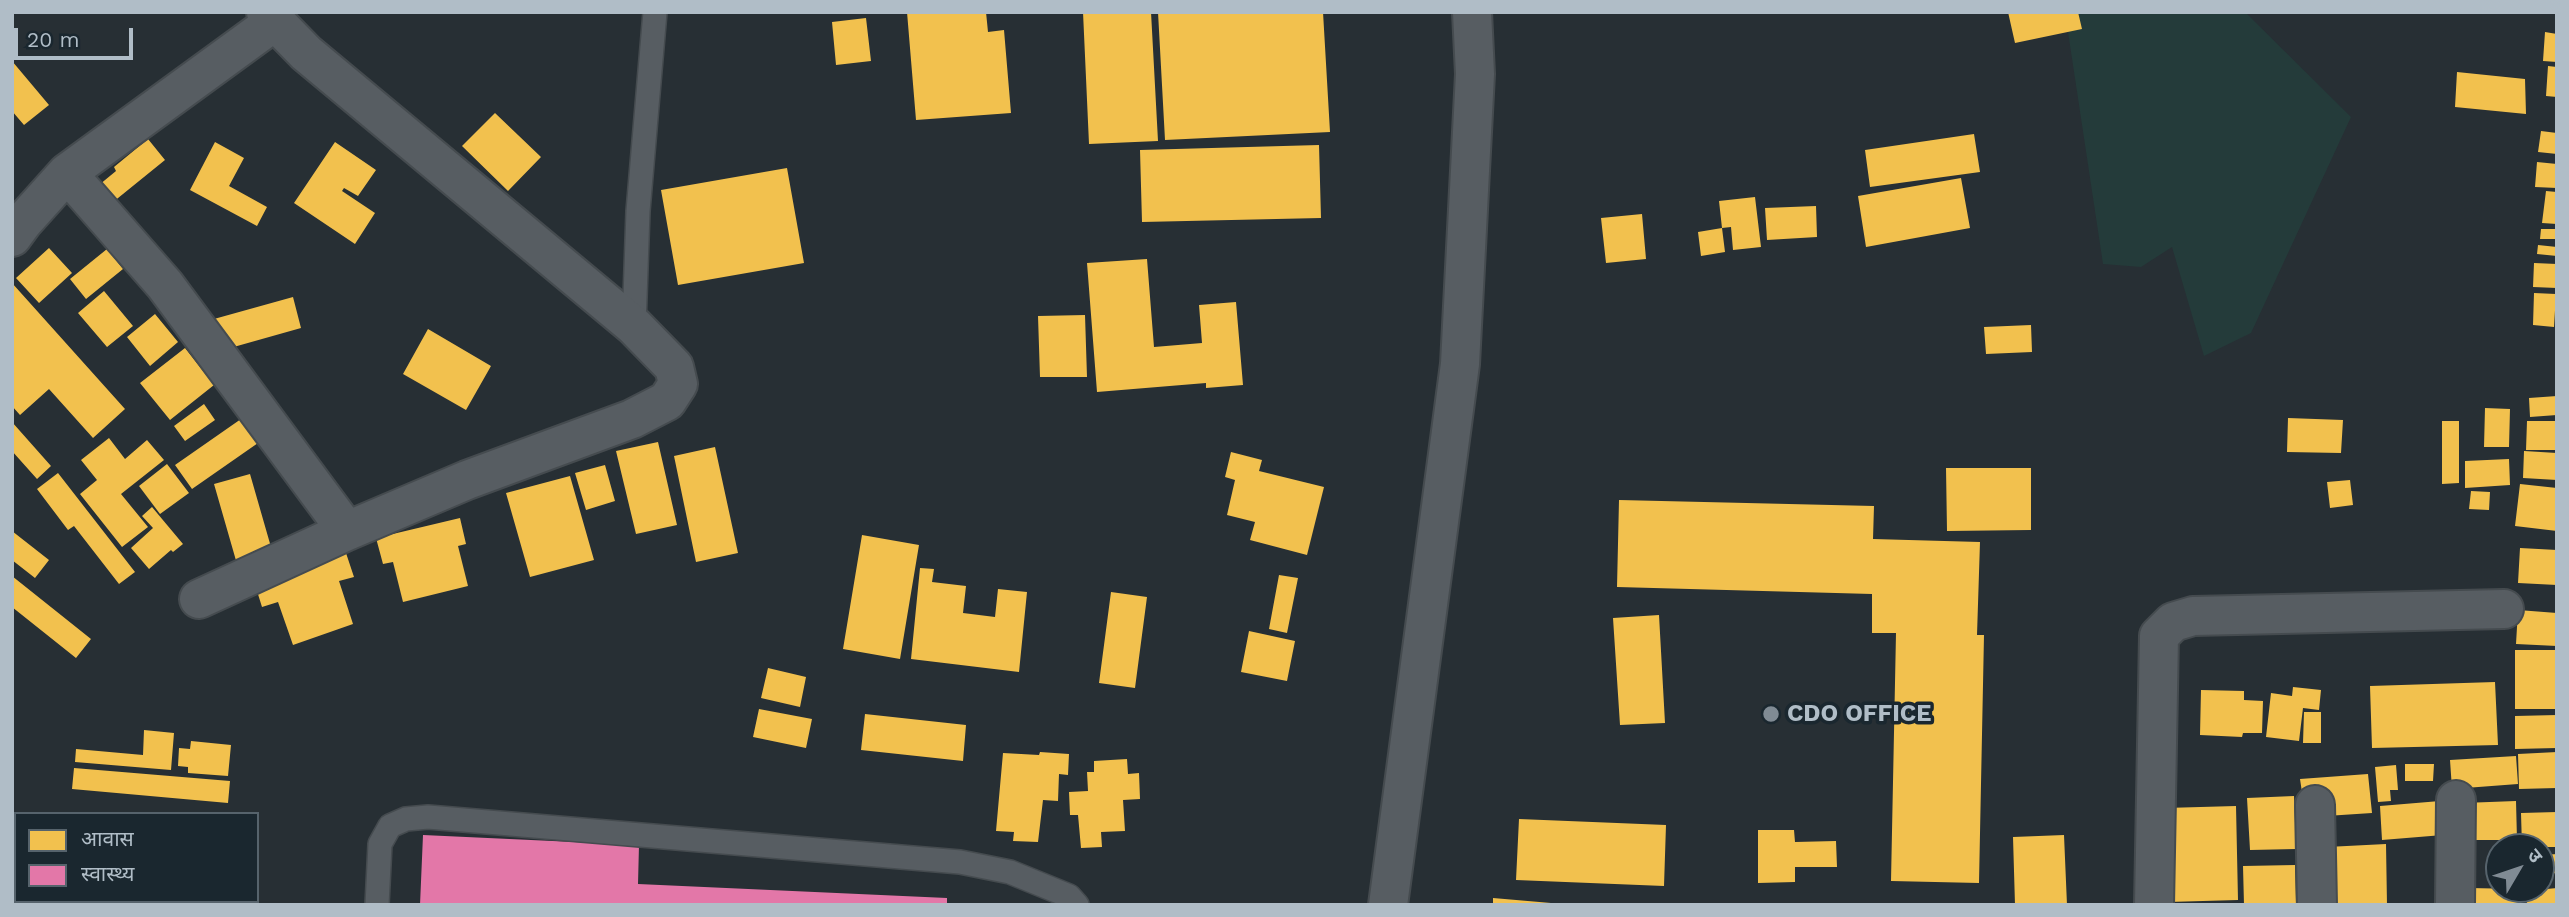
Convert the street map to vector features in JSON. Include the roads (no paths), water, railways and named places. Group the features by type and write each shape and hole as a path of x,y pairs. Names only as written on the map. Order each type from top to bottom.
{"street":[{"path":"1388,905 1460,363 1475,74 1472,12"},
{"path":"12,237 67,173 270,17 306,53 634,326 674,367 678,384 667,401 632,419 467,480 199,599"},
{"path":"67,173 165,285 347,531"},
{"path":"2154,905 2159,636 2173,622 2193,616 2504,609"},
{"path":"2455,905 2456,800"},
{"path":"2315,804 2317,905"}],"lane":[{"path":"634,326 638,211 655,12"},
{"path":"377,905 380,844 385,835 390,827 406,819 428,817 960,862 1010,872 1043,896 1069,895 1077,905"}],"place":[{"name":"CDO OFFICE","path":"1771,714"}]}
